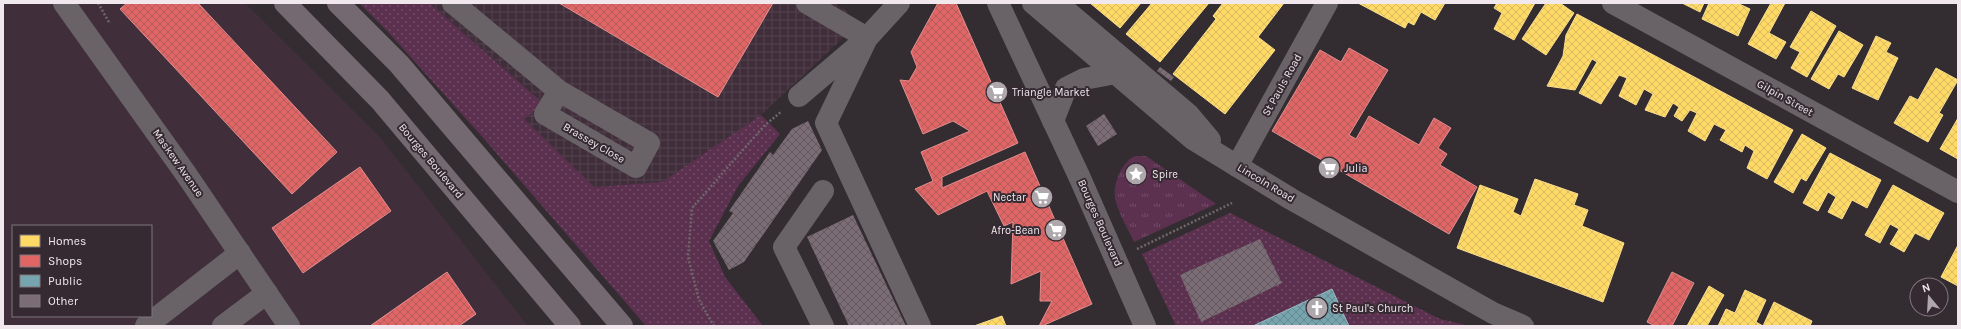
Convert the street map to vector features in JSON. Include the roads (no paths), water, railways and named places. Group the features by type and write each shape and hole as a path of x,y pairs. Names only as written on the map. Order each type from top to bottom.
{"main road":[{"name":"Bourges Boulevard","path":"285,3 380,100 570,326"},
{"path":"338,3 399,64 622,326"}],"street":[{"name":"Maskew Avenue","path":"64,3 186,174 289,326"},
{"path":"453,3 560,91"},
{"path":"807,3 867,38"},
{"path":"799,96 867,38 899,3"},
{"name":"Bourges Boulevard","path":"998,3 1145,326"},
{"name":"Lincoln Road","path":"1033,3 1193,138 1232,163 1500,319 1523,326"},
{"path":"1057,3 1189,115 1232,163"},
{"name":"St Pauls Road","path":"1232,163 1326,3"},
{"name":"Gilpin Street","path":"1613,3 1958,192"},
{"path":"867,38 826,123 920,326"},
{"path":"1053,121 1066,88 1084,79 1116,73"},
{"path":"823,191 784,247 823,326"},
{"path":"146,326 240,253"},
{"path":"223,326 266,293"}],"place":[{"name":"Triangle Market","path":"997,92"},
{"name":"Julia","path":"1329,168"},
{"name":"Spire","path":"1136,174"},
{"name":"Nectar","path":"1042,197"},
{"name":"Afro-Bean","path":"1056,230"},
{"name":"St Paul's Church","path":"1317,308"}]}
